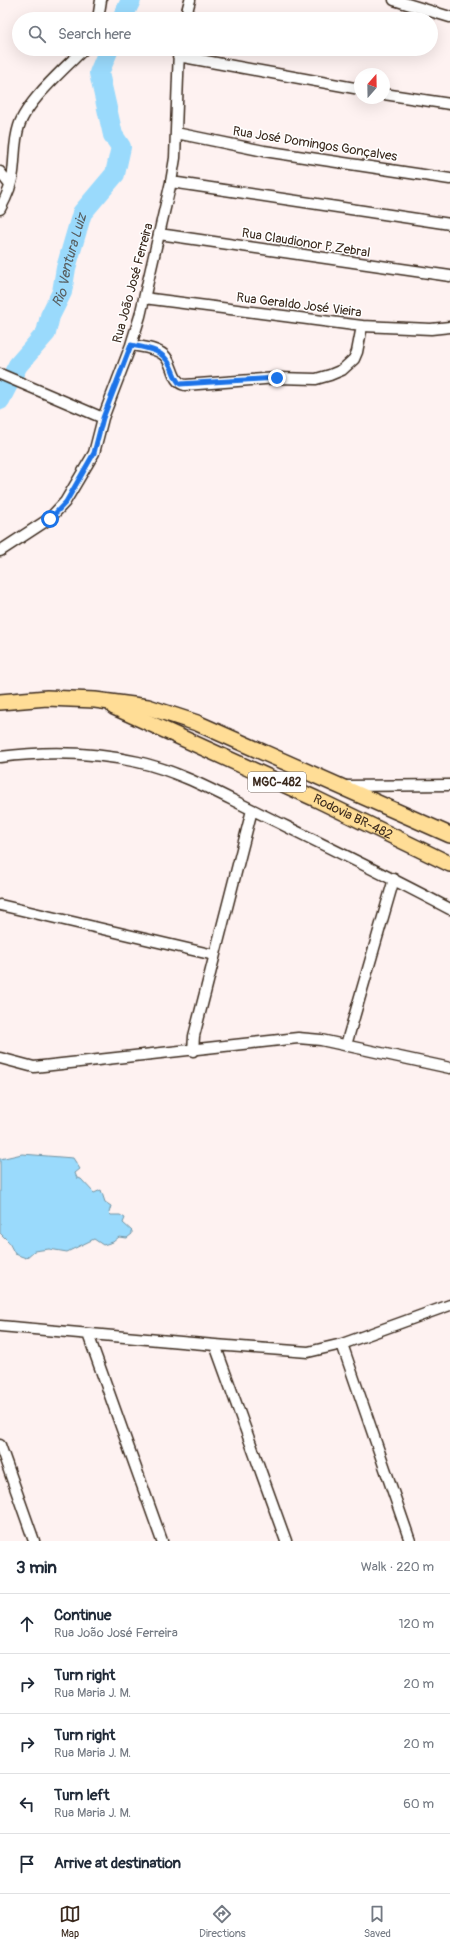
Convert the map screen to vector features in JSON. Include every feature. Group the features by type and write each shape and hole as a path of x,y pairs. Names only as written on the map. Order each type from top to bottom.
{"highway":[{"name":"Rodovia BR-482","path":"0,702 47,698 148,707 197,723 450,835"},
{"name":"Rodovia BR-482","path":"102,702 316,799 450,864"}],"street":[{"path":"99,12 101,0"},
{"path":"187,12 190,0"},
{"path":"394,0 434,12"},
{"path":"438,13 450,17"},
{"path":"0,209 10,185 13,172 15,141 22,118 36,100 77,56"},
{"name":"Rua João José Ferreira","path":"0,551 50,519 66,502 94,453 103,418 131,345 144,298 171,182 176,133 179,56"},
{"path":"194,56 354,88"},
{"path":"390,95 450,104"},
{"name":"Rua José Domingos Gonçalves","path":"176,133 264,151 450,179"},
{"path":"0,172 10,185"},
{"path":"171,182 450,224"},
{"name":"Rua Claudionor P. Zebral","path":"159,234 450,276"},
{"name":"Rua Geraldo José Vieira","path":"144,298 362,326 431,329 450,328"},
{"path":"131,345 155,350 164,355 169,361 176,380 180,384 185,385 277,378 316,379 330,375 349,364 357,352 362,326"},
{"path":"1,375 103,418"},
{"path":"0,757 38,752 96,756 139,762 187,778 394,879 450,909"},
{"path":"341,786 450,785"},
{"path":"193,1051 194,1036 252,810"},
{"path":"346,1045 394,879"},
{"path":"0,905 214,955"},
{"path":"0,1058 34,1067 193,1051 298,1038 321,1040 450,1068"},
{"path":"0,1326 308,1352 342,1344 450,1305"},
{"path":"88,1334 162,1541"},
{"path":"342,1344 410,1541"},
{"path":"215,1345 286,1541"},
{"path":"0,1445 34,1541"}],"water":[{"path":"22,1154 73,1158 80,1169 75,1173 77,1178 81,1179 94,1193 101,1190 105,1202 111,1206 109,1213 111,1215 120,1215 125,1218 123,1223 132,1231 132,1234 127,1238 119,1237 113,1242 103,1245 94,1239 67,1252 49,1249 34,1251 26,1258 15,1254 8,1241 0,1233 0,1159"}],"waterway":[{"name":"Rio Ventura Luiz","path":"125,12 131,0"},
{"name":"Rio Ventura Luiz","path":"0,400 18,365 46,333 50,316 62,292 66,268 82,213 115,174 121,147 113,135 99,73 106,56"}],"route":[{"path":"50,519 66,502 94,453 103,418 131,345 155,350 164,355 169,361 176,380 180,384 185,385 277,378"}]}
